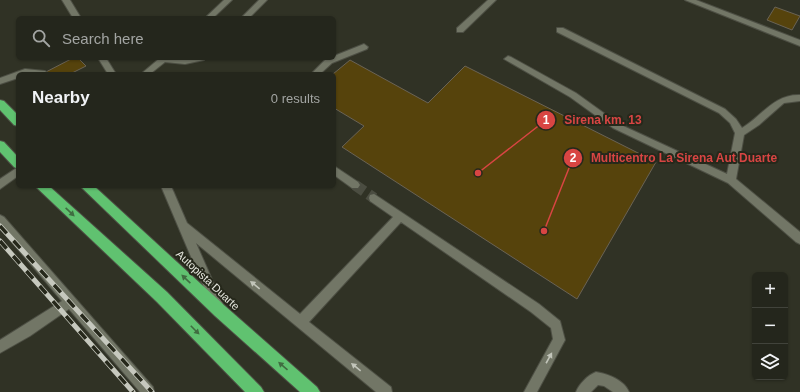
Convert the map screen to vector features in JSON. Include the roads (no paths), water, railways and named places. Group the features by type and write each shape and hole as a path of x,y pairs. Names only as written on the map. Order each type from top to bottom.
{"highway":[{"path":"0,104 16,119"},
{"path":"0,144 16,162"},
{"path":"43,188 162,297 256,392"},
{"name":"Autopista Duarte","path":"88,188 220,311 312,392"}],"street":[{"path":"66,0 76,16"},
{"path":"211,16 228,0"},
{"path":"247,16 263,0"},
{"path":"460,30 492,0"},
{"path":"689,0 800,43"},
{"path":"560,30 722,112 733,121 740,133 731,180"},
{"path":"336,58 364,47"},
{"path":"508,59 573,95 616,126 731,180 800,239"},
{"path":"103,60 111,72"},
{"path":"147,72 162,60"},
{"path":"317,72 332,60"},
{"path":"0,82 16,76"},
{"path":"740,133 758,122 779,101 791,96 800,98"},
{"path":"336,171 356,185"},
{"path":"0,185 16,173"},
{"path":"167,188 220,311"},
{"path":"374,198 535,308 556,325 559,340 530,392"},
{"path":"301,322 400,216"},
{"path":"0,220 148,392"},
{"path":"183,226 386,392"},
{"path":"0,347 26,332 70,302"},
{"path":"582,392 596,378 608,380 623,392"}],"tunnel":[{"path":"355,185 374,198"}],"railway":[{"path":"0,226 152,392"},
{"path":"0,241 133,392"}],"place":[{"name":"Sirena km. 13","path":"478,173"},
{"name":"Multicentro La Sirena Aut Duarte","path":"544,231"}]}
